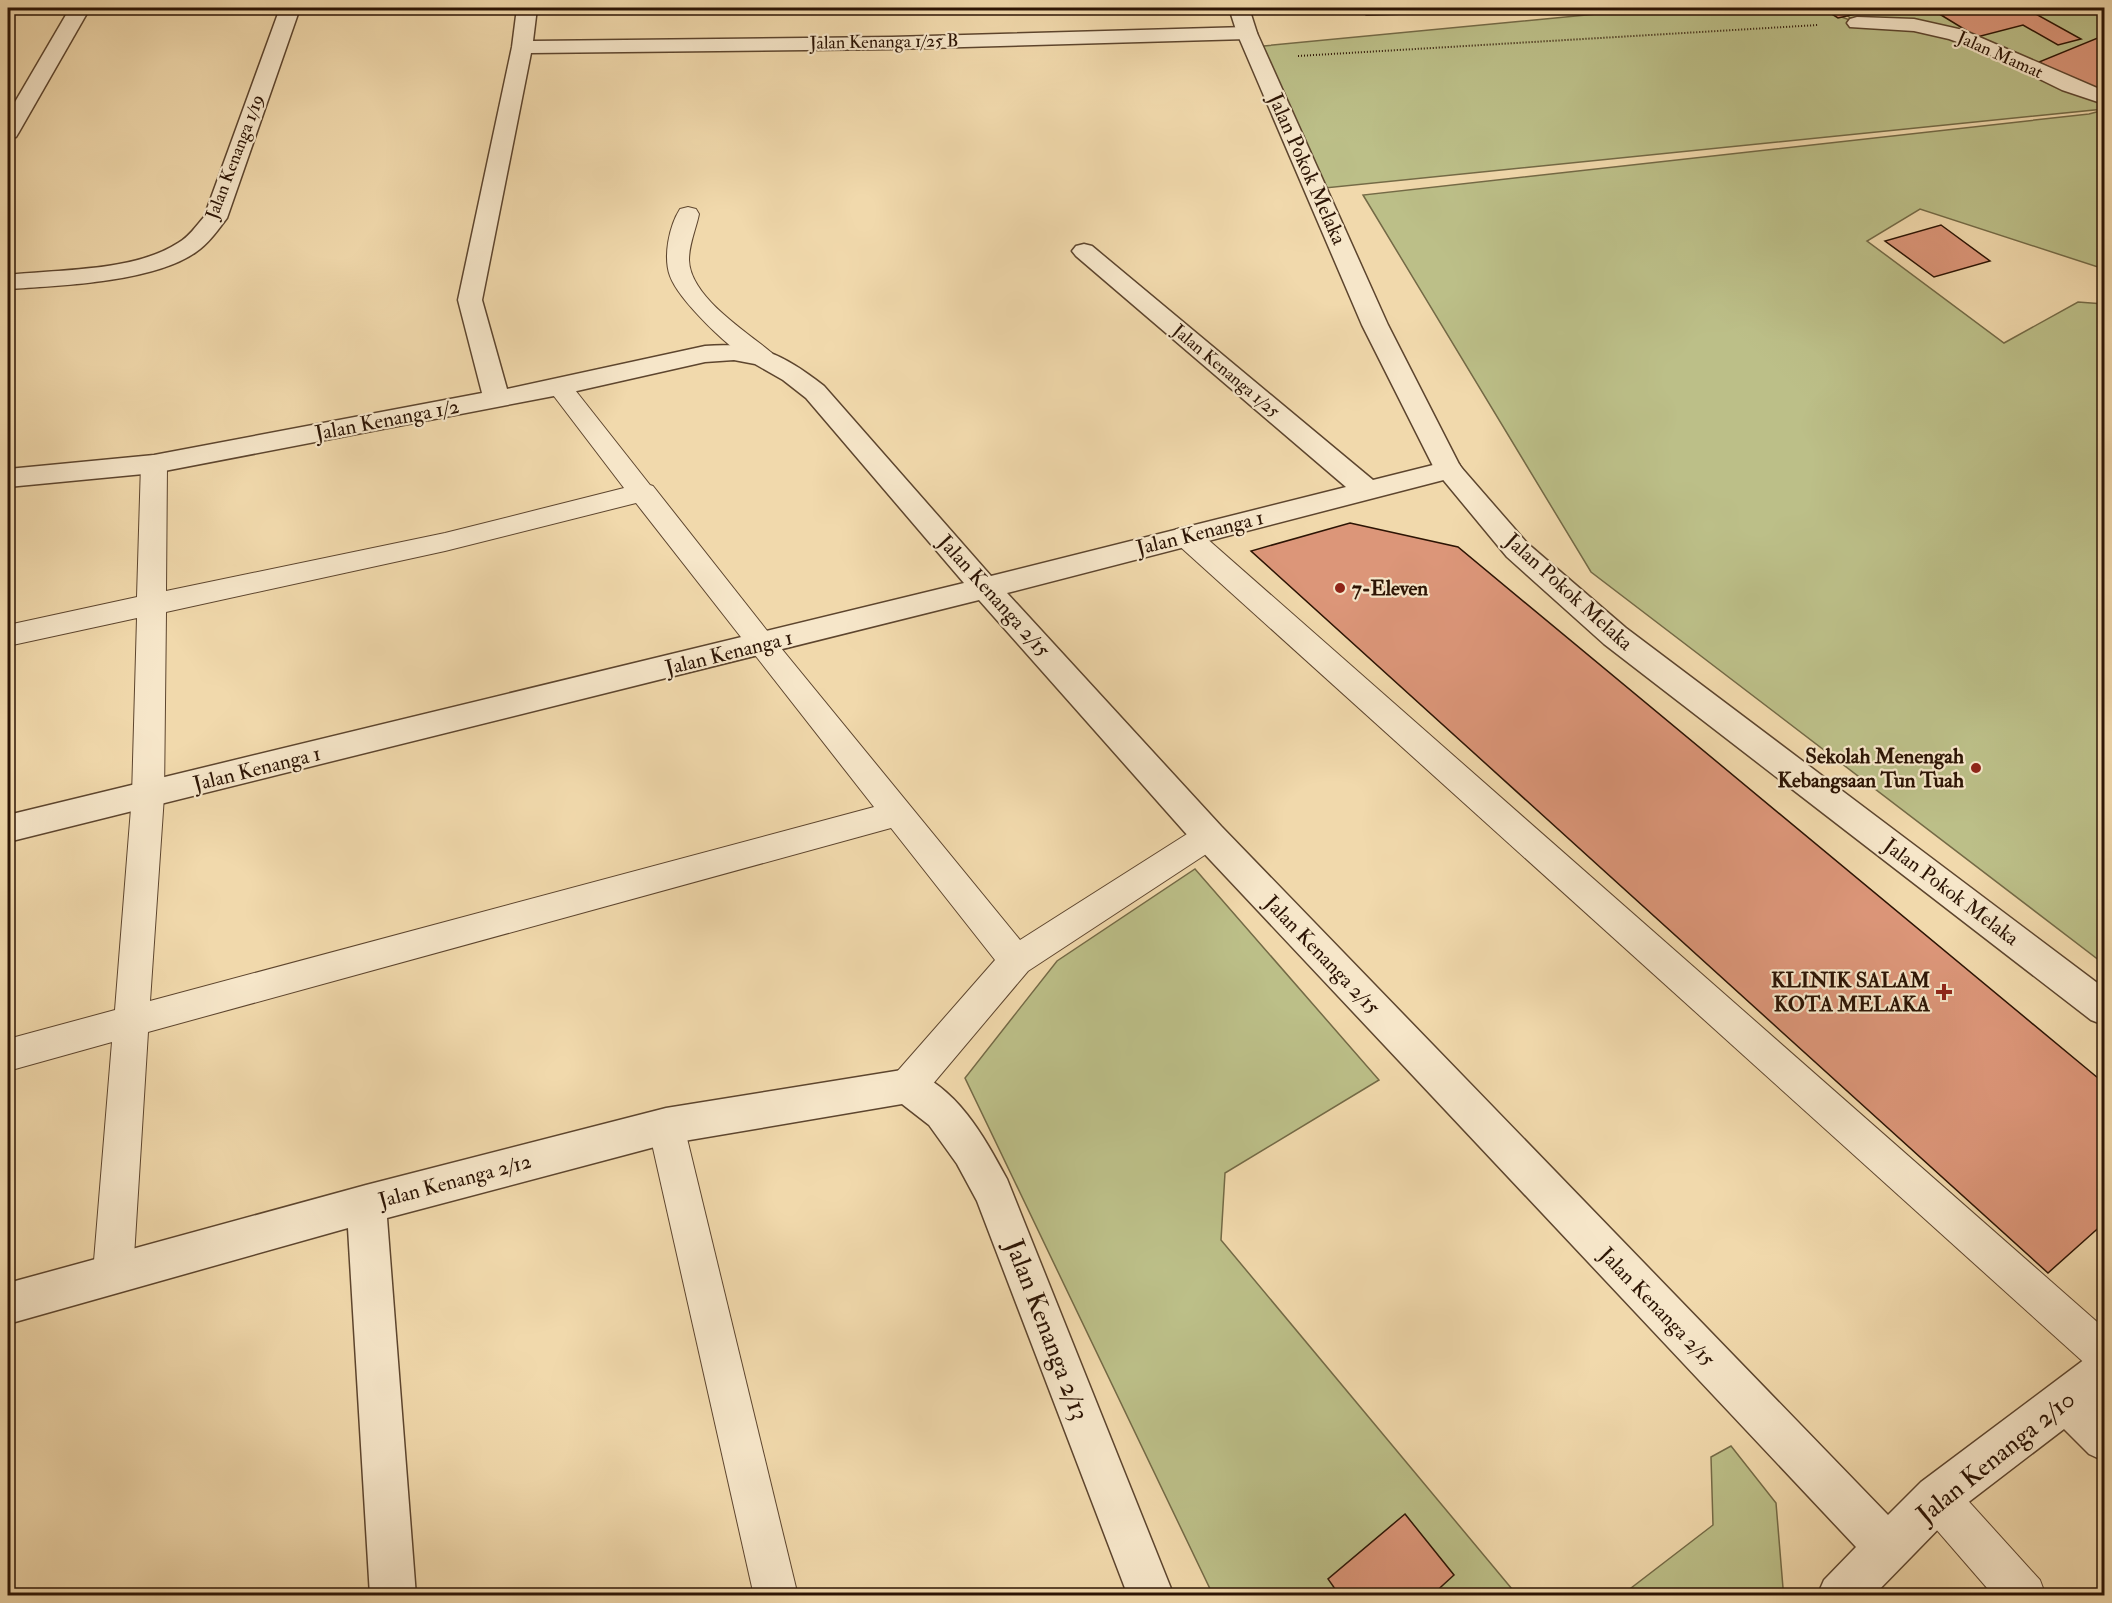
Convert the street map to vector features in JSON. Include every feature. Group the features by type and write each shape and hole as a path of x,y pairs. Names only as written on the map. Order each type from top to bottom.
{"street":[{"path":"8,132 80,8"},
{"name":"Jalan Kenanga 1/19","path":"8,282 136,267 161,261 186,249 201,236 215,218 290,8"},
{"path":"497,399 470,300 522,46 526,8"},
{"name":"Jalan Mamat","path":"1857,23 1895,22 1934,28 1970,39 2077,90 2104,99"},
{"name":"Jalan Kenanga 1/25 B","path":"522,46 892,43 1248,33"},
{"name":"Jalan Pokok Melaka","path":"1248,33 1375,325 1449,470 1517,550 1616,636 2104,1009"},
{"name":"Jalan Kenanga 1/25","path":"1084,251 1368,491"},
{"name":"Jalan Kenanga 1/2","path":"8,478 154,464 559,387 705,354 734,352 764,358"},
{"name":"Jalan Kenanga 2/15","path":"764,358 792,374 815,392 984,587 1209,836 1888,1548"},
{"name":"Jalan Kenanga 1","path":"8,829 762,645 1449,470"},
{"name":"Jalan Kenanga 2/12","path":"8,1304 112,1273 366,1204 666,1126 908,1086"},
{"name":"Jalan Kenanga 2/13","path":"908,1086 944,1113 971,1151 993,1192 1150,1596"},
{"path":"366,1204 393,1596"},
{"name":"Jalan Kenanga 2/10","path":"1839,1596 1937,1498 2104,1371"},
{"path":"2066,1400 2104,1439"}],"lane":[{"path":"688,214 678,261 682,279 695,299 764,358"},
{"path":"559,387 644,492 762,645 1016,961"},
{"path":"112,1273 148,796 154,464"},
{"path":"8,635 445,542 644,492"},
{"path":"1186,536 2104,1354"},
{"path":"8,1055 899,813"},
{"path":"908,1086 1016,961 1209,836"},
{"path":"666,1126 776,1596"},
{"path":"1937,1498 2024,1596"}],"path":[{"path":"1248,33 1857,23"}],"green space":[{"path":"1659,8 1818,8 1855,22 1838,8 2104,8 2104,87 2081,90 2104,101 2104,109 1315,189 1253,47"},
{"path":"2104,110 2104,269 1920,209 1867,241 2004,343 2078,302 2104,304 2104,964 1591,572 1363,195 2089,114"},
{"path":"1195,869 1379,1080 1225,1173 1221,1240 1517,1595 1213,1595 965,1078 1057,961"},
{"path":"1731,1446 1776,1503 1783,1588 1775,1595 1622,1595 1713,1525 1711,1457"}],"building":[{"path":"1362,8 1453,8 1455,13 1366,15"},
{"path":"1822,8 1877,8 1879,9 1838,18"},
{"path":"1972,8 2025,8 2081,39 2058,45 2023,25 1977,37 1941,15"},
{"path":"2100,37 2104,40 2104,95 2039,62"},
{"path":"1941,225 1990,261 1934,277 1885,241"},
{"path":"1350,523 1458,547 2104,1083 2104,1223 2048,1273 1251,551"},
{"path":"1405,1514 1454,1575 1431,1596 1340,1596 1328,1579"}],"place":[{"name":"7-Eleven","path":"1340,588"},
{"name":"Sekolah Menengah Kebangsaan Tun Tuah","path":"1976,768"},
{"name":"KLINIK SALAM KOTA MELAKA","path":"1944,992"}]}
